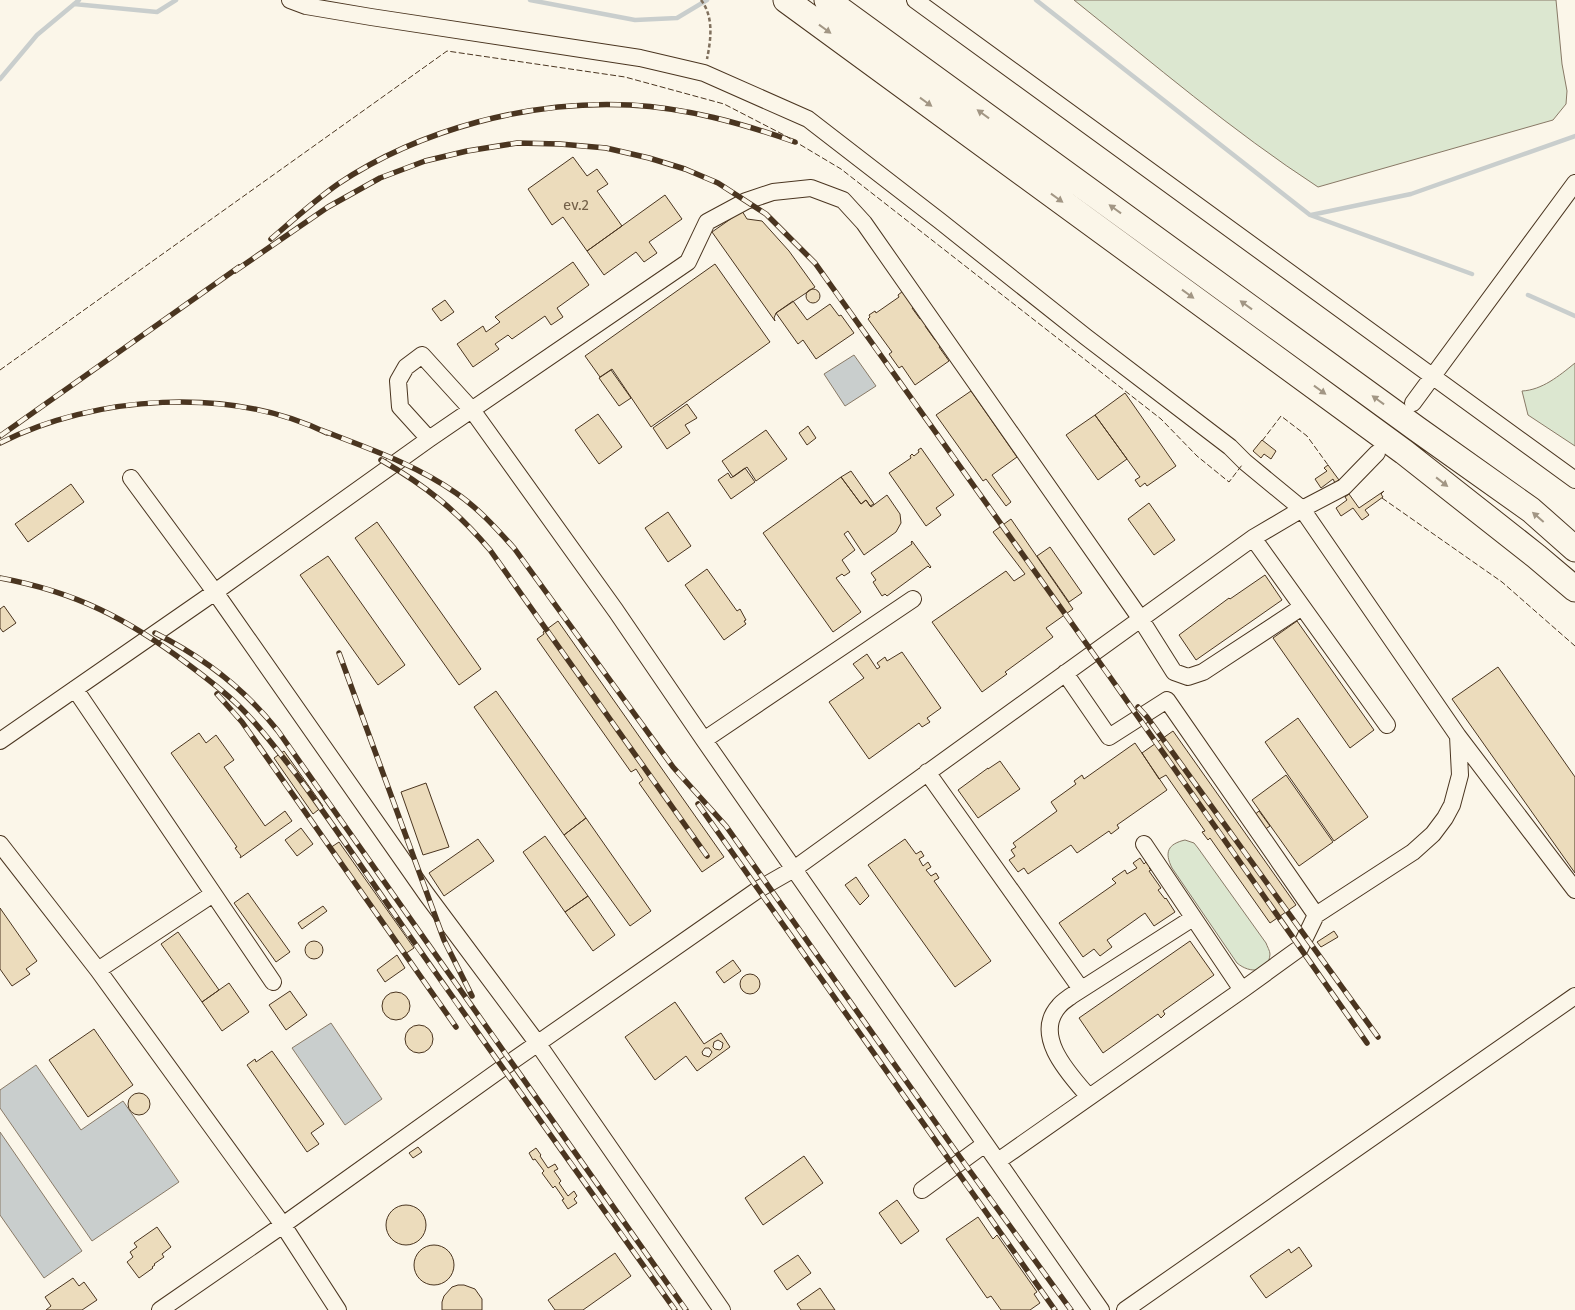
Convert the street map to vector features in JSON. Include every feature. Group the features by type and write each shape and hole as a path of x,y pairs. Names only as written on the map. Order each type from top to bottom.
{"highway":[{"path":"786,0 1404,452 1575,589"},
{"path":"827,0 1409,423 1474,468 1530,510 1575,549"}],"street":[{"path":"290,0 306,6 371,17 640,58 704,73 808,119 1086,337 1230,447 1245,462 1302,509 1458,736 1575,890"},
{"path":"915,0 1575,480"},
{"path":"1413,403 1575,183"},
{"path":"0,741 215,592 429,439 688,262 707,222 746,201 773,192 811,188 843,200 864,223 1140,618 1174,672 1188,677 1203,672 1302,607"},
{"path":"429,439 400,407 398,381 406,367 422,355 472,410 616,611 1101,1310"},
{"path":"160,1310 750,895 794,869 1253,538 1344,487 1377,453"},
{"path":"131,478 215,592 427,894 538,1044 722,1310"},
{"path":"1253,538 1388,725"},
{"path":"704,740 913,599"},
{"path":"1065,673 1109,737 1167,700 1316,915"},
{"path":"75,689 273,982"},
{"path":"998,1161 1300,948 1304,936 1316,915 1413,852 1433,834 1452,805 1460,775 1458,736"},
{"path":"927,772 1081,989"},
{"path":"0,844 98,970 283,1225 338,1310"},
{"path":"1144,844 1242,990"},
{"path":"98,970 213,894"},
{"path":"1089,1097 1056,1056 1050,1037 1050,1022 1058,1007 1081,989 1193,918"},
{"path":"1125,1310 1575,996"},
{"path":"922,1190 985,1144"}],"path":[{"path":"701,0 710,20 711,40 704,73"}],"green space":[{"path":"1074,0 1556,0 1562,64 1567,91 1566,104 1553,120 1318,187 1224,120"},
{"path":"1575,363 1575,446 1528,415 1522,391 1543,385"},
{"path":"1185,840 1194,843 1198,848 1266,943 1270,954 1269,960 1263,968 1253,970 1242,967 1237,963 1172,868 1168,857 1169,850 1171,846"}],"shaded area":[{"path":"854,355 876,386 845,406 824,374"},
{"path":"331,1023 382,1099 345,1125 292,1048"},
{"path":"36,1065 81,1130 123,1101 179,1182 92,1241 0,1108 0,1090"},
{"path":"0,1132 82,1251 44,1278 0,1215"}],"building":[{"path":"573,157 587,176 597,169 608,184 597,191 622,226 587,251 563,217 552,225 528,189"},
{"path":"665,195 682,219 649,242 657,253 644,262 636,252 604,275 587,251"},
{"path":"742,211 747,219 762,221 789,251 815,287 776,313 775,321 712,232"},
{"path":"573,262 589,285 557,308 563,317 551,325 545,316 512,339 508,335 495,344 499,349 473,367 457,344 483,326 486,332 500,322 495,317"},
{"path":"715,264 770,342 651,427 612,369 600,377 585,356"},
{"path":"810,289 816,289 820,296 816,303 810,303 806,299 806,293"},
{"path":"903,291 914,306 912,308 920,319 922,318 927,324 925,326 941,345 939,347 949,361 915,385 902,366 899,368 889,354 892,352 868,319 869,315 875,311 876,313 899,297 898,295"},
{"path":"445,300 454,312 441,321 432,309"},
{"path":"793,301 807,320 830,304 854,333 816,359 803,340 798,344 776,313"},
{"path":"611,370 631,398 619,406 599,378"},
{"path":"971,391 1017,457 992,475 1011,502 1006,506 986,479 983,481 936,415"},
{"path":"1125,393 1176,466 1147,486 1145,483 1140,487 1135,480 1140,477 1095,415"},
{"path":"687,404 697,418 685,425 690,433 667,449 653,428"},
{"path":"598,414 622,447 599,464 575,430"},
{"path":"1095,415 1127,459 1098,480 1066,435"},
{"path":"808,426 816,438 807,445 799,433"},
{"path":"766,430 787,459 756,481 747,467 733,477 722,461"},
{"path":"1262,440 1276,451 1271,459 1264,454 1261,458 1253,451"},
{"path":"921,448 954,495 936,508 941,515 926,526 889,473 911,458 912,454 914,456"},
{"path":"1328,465 1339,480 1335,483 1333,479 1321,488 1315,479 1327,471 1324,468"},
{"path":"745,468 755,482 731,499 718,480 728,473 731,478"},
{"path":"851,471 874,504 870,506 866,500 861,504 841,477"},
{"path":"841,477 861,504 866,500 871,507 887,495 900,514 901,523 896,532 864,555 848,531 844,534 855,550 842,560 850,572 836,578 861,612 833,632 763,533"},
{"path":"71,484 84,502 28,542 15,524"},
{"path":"1384,491 1381,494 1383,497 1365,510 1369,515 1362,520 1353,508 1341,516 1336,508 1347,500 1345,497 1349,494 1359,508"},
{"path":"1149,503 1175,540 1154,555 1128,519"},
{"path":"668,512 691,546 668,562 645,528"},
{"path":"1011,519 1073,609 1046,628 1053,637 1005,672 1007,674 982,692 932,622 1006,571 1014,581 1025,574 993,532"},
{"path":"377,522 481,669 459,685 355,538"},
{"path":"912,541 931,567 928,566 887,596 885,594 882,596 873,582 876,580 871,573 912,544"},
{"path":"1050,547 1082,593 1069,602 1037,556"},
{"path":"328,556 405,665 378,685 300,575"},
{"path":"707,569 737,611 740,609 746,620 744,621 746,624 724,640 685,585"},
{"path":"1265,575 1282,600 1196,660 1179,635 1229,598"},
{"path":"4,606 16,623 3,632 0,628 0,609"},
{"path":"558,621 724,857 702,872 639,783 643,780 636,769 631,772 537,639"},
{"path":"1297,621 1374,730 1350,748 1273,638"},
{"path":"902,652 941,708 927,718 930,722 922,727 919,723 869,759 829,702 864,678 853,664 867,654 877,669 880,667 877,663 885,657 887,661"},
{"path":"1498,667 1575,777 1575,873 1452,699"},
{"path":"496,691 586,818 564,835 474,707"},
{"path":"1298,718 1368,817 1334,841 1265,742"},
{"path":"1173,731 1296,905 1270,923 1210,838 1208,840 1202,832 1205,831 1166,775 1159,779 1142,753"},
{"path":"199,733 206,743 216,735 234,760 224,767 265,826 285,811 292,821 240,858 241,856 235,848 237,847 171,753"},
{"path":"1135,743 1167,790 1117,825 1119,828 1111,834 1109,831 1077,853 1071,845 1028,874 1024,868 1018,872 1009,860 1015,856 1011,850 1016,847 1013,843 1057,811 1051,802 1076,784 1074,781 1082,775 1084,779"},
{"path":"284,751 323,806 313,814 274,758"},
{"path":"1000,761 1020,789 978,818 958,790"},
{"path":"1286,775 1333,842 1299,866 1252,800"},
{"path":"426,783 449,847 423,855 401,792"},
{"path":"1259,811 1270,826 1264,830 1253,816"},
{"path":"586,818 651,911 630,926 564,835"},
{"path":"301,828 313,844 297,856 285,840"},
{"path":"545,836 588,896 565,912 523,852"},
{"path":"478,839 494,861 444,896 429,873"},
{"path":"905,839 916,854 921,851 924,856 919,859 923,866 928,862 931,867 926,870 931,876 936,873 939,878 934,881 991,961 955,987 868,865"},
{"path":"339,842 414,948 405,954 330,848"},
{"path":"1140,858 1144,864 1146,862 1150,867 1151,870 1149,871 1161,888 1158,890 1175,912 1154,926 1145,913 1107,940 1112,947 1100,956 1094,949 1083,957 1059,923 1116,883 1112,879 1125,870 1127,874 1137,868 1133,863"},
{"path":"856,877 869,896 860,905 845,885"},
{"path":"248,893 290,952 276,962 234,903"},
{"path":"588,896 615,935 593,951 565,912"},
{"path":"323,906 327,911 302,929 298,923"},
{"path":"0,908 37,961 26,969 30,974 12,986 0,969"},
{"path":"1334,931 1338,937 1321,947 1317,942"},
{"path":"178,932 219,990 202,1002 161,944"},
{"path":"314,941 320,944 323,950 320,956 314,959 308,956 305,950 308,944"},
{"path":"1190,941 1214,975 1163,1011 1165,1014 1161,1018 1158,1014 1103,1053 1079,1018"},
{"path":"397,955 405,968 385,982 377,970"},
{"path":"733,960 741,971 724,983 716,972"},
{"path":"750,974 757,977 760,984 757,991 750,994 743,991 740,984 743,977"},
{"path":"229,983 249,1012 222,1031 202,1002"},
{"path":"290,991 307,1015 286,1030 269,1005"},
{"path":"396,992 406,996 410,1006 406,1016 396,1020 386,1016 382,1006 386,996"},
{"path":"675,1002 704,1044 721,1033 730,1047 697,1071 686,1056 655,1080 625,1037","holes":["718,1040 723,1043 720,1050 713,1047 714,1042","705,1048 709,1048 712,1052 709,1057 703,1055 702,1052"]},
{"path":"419,1025 429,1029 433,1039 429,1049 419,1053 409,1049 405,1039 409,1029"},
{"path":"94,1029 133,1085 88,1117 49,1060"},
{"path":"272,1051 324,1124 311,1133 319,1144 307,1152 247,1065 255,1059 256,1062"},
{"path":"139,1093 147,1096 150,1104 147,1112 139,1115 131,1112 128,1104 131,1096"},
{"path":"418,1147 422,1152 413,1158 409,1153"},
{"path":"536,1148 548,1168 555,1164 558,1169 554,1171 561,1181 559,1183 568,1196 574,1191 577,1196 574,1199 577,1203 568,1209 555,1186 553,1188 542,1173 544,1171 529,1153"},
{"path":"804,1156 823,1183 763,1225 745,1198"},
{"path":"897,1200 919,1231 901,1244 879,1213"},
{"path":"410,1205 417,1208 423,1214 426,1225 425,1233 417,1242 410,1245 402,1245 395,1242 387,1233 386,1221 389,1214 398,1206"},
{"path":"978,1217 993,1239 997,1235 1037,1292 1034,1294 1040,1303 1030,1310 1001,1310 991,1296 987,1298 946,1239"},
{"path":"157,1227 171,1247 162,1254 164,1257 154,1264 153,1268 139,1278 127,1262 133,1257 130,1252 137,1247 134,1243"},
{"path":"438,1245 445,1248 451,1254 454,1265 453,1273 445,1282 438,1285 430,1285 423,1282 415,1273 414,1261 417,1254 426,1246"},
{"path":"1299,1247 1312,1266 1266,1298 1250,1276 1289,1249 1291,1253"},
{"path":"615,1253 631,1276 583,1310 555,1310 548,1300"},
{"path":"798,1255 811,1273 787,1290 774,1271"},
{"path":"73,1278 79,1286 84,1282 97,1300 82,1310 46,1310 51,1306 45,1297"},
{"path":"458,1285 475,1289 482,1299 482,1310 442,1310 444,1296 452,1287"},
{"path":"820,1288 835,1310 801,1310 797,1304"}],"waterway":[{"path":"0,79 37,35 79,0"},
{"path":"74,4 157,12 176,0"},
{"path":"530,0 635,20 677,18 707,0"},
{"path":"1036,0 1310,215 1472,274"},
{"path":"1311,215 1411,194 1575,136"},
{"path":"1528,295 1575,316"}],"railway":[{"path":"271,239 329,190 370,165 404,148 440,134 516,113 592,105 630,105 672,109 714,118 795,142"},
{"path":"235,271 328,207 380,178 425,161 467,151 517,143 606,148 649,158 685,169 718,183 766,214 815,263 1110,677 1367,1043"},
{"path":"0,436 239,267"},
{"path":"0,443 37,427 78,415 120,406 163,402 206,403 248,408 289,418 327,433"},
{"path":"321,430 390,457 424,473 464,499 494,526 514,548 673,767 726,826 962,1160 1071,1310"},
{"path":"381,460 412,479 440,500 490,550 707,856"},
{"path":"0,578 53,591 122,621 201,674 253,720 296,774 675,1310"},
{"path":"155,633 190,652 222,675 237,687 278,731 686,1310"},
{"path":"339,653 444,940 472,996"},
{"path":"217,694 242,722 456,1027"},
{"path":"1138,707 1378,1037"},
{"path":"698,804 1055,1310"}],"fence":[{"path":"0,370 447,51 625,77 724,104 784,135 841,169 1161,419 1197,456 1229,482 1242,465"},
{"path":"1262,441 1281,416 1307,436 1328,465"},
{"path":"1382,498 1502,582 1575,646"}]}
